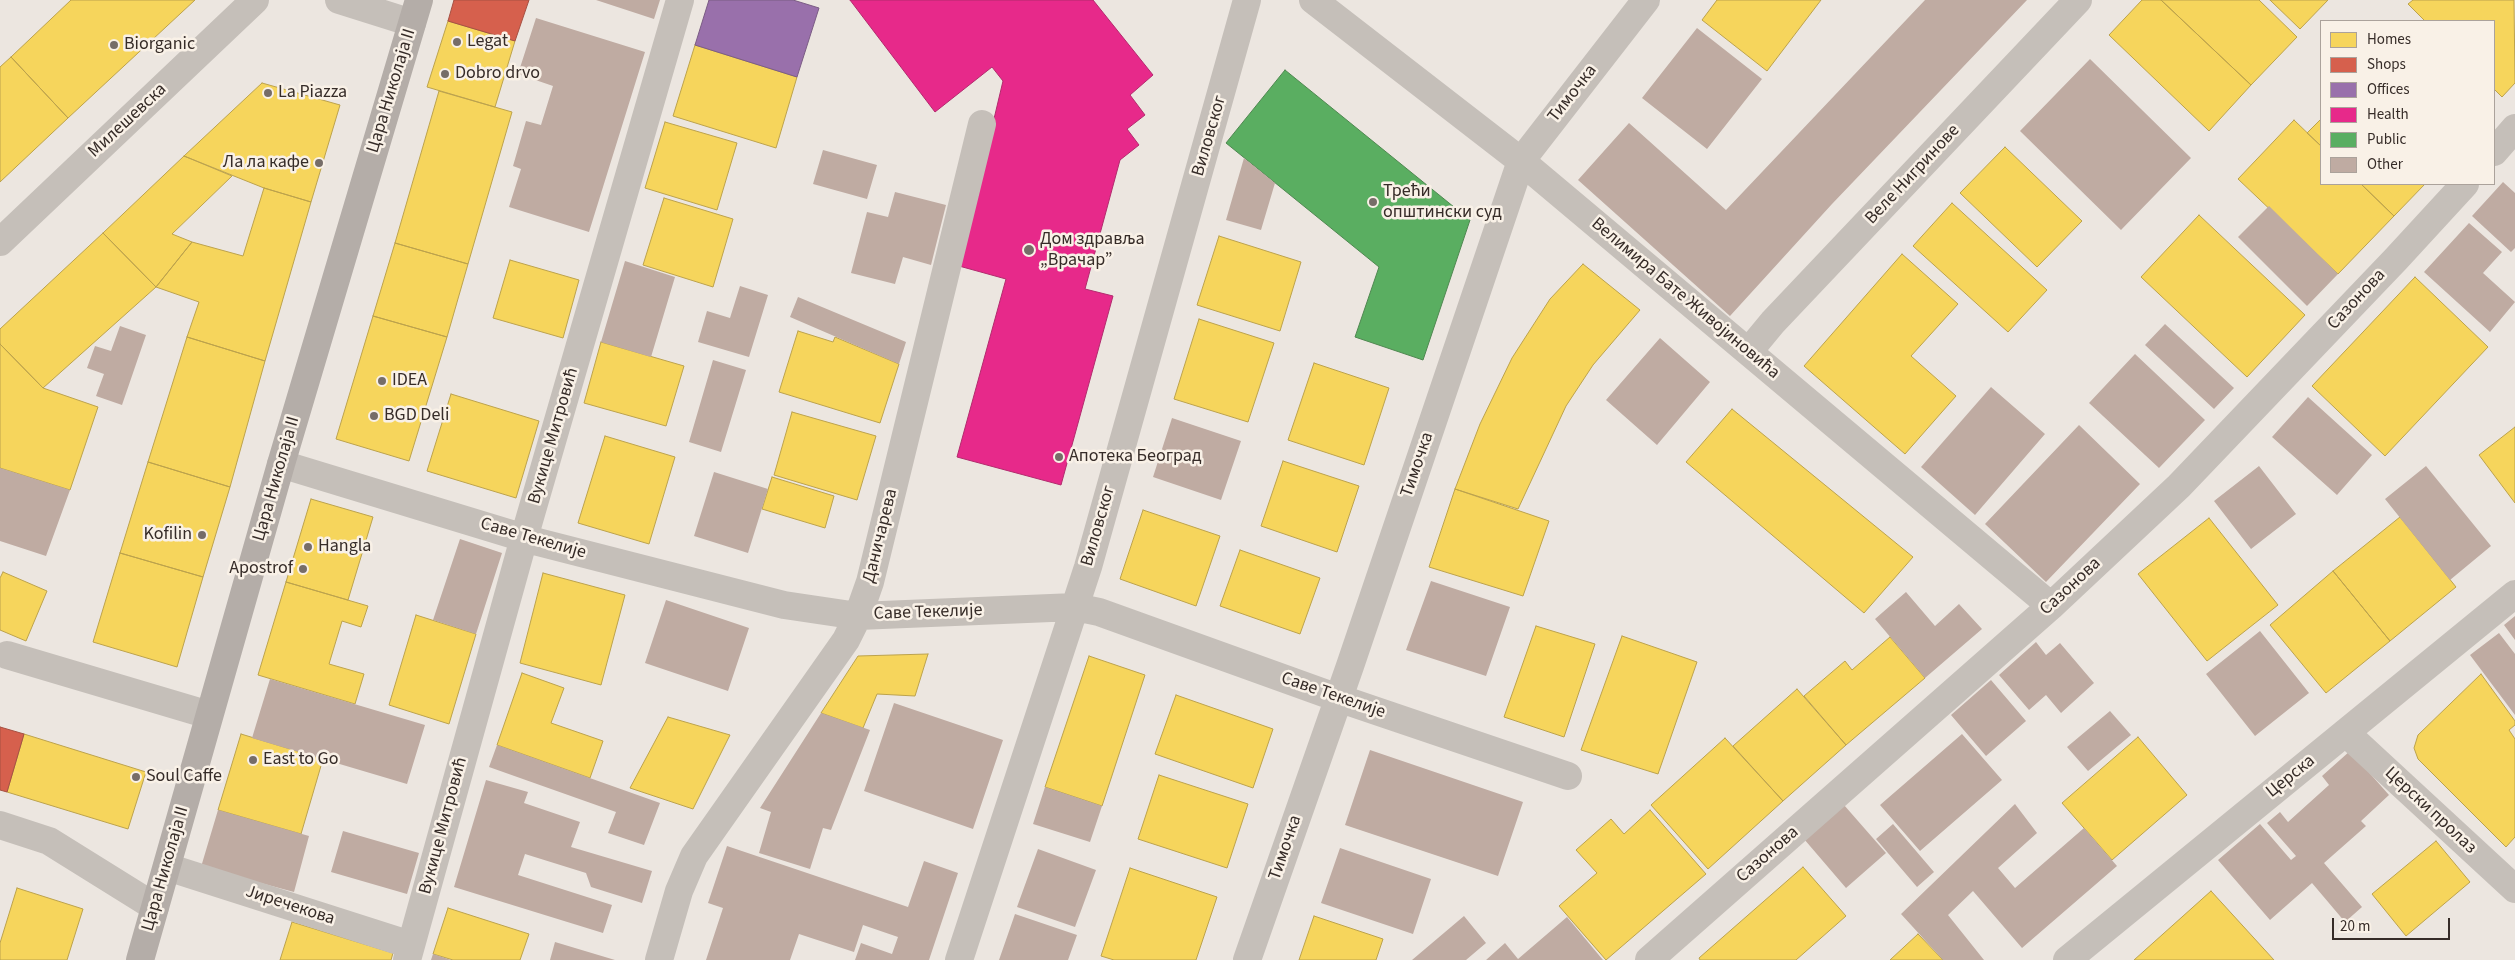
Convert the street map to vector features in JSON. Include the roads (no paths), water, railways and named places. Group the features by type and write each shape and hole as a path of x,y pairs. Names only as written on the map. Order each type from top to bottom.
{"main road":[{"name":"Цара Николаја II","path":"140,960 281,464 416,12"}],"street":[{"name":"Милешевска","path":"0,242 256,0"},
{"path":"339,0 416,12"},
{"name":"Вукице Митровић","path":"409,953 524,538 680,0"},
{"name":"Виловског","path":"959,960 1076,607 1222,96 1247,0"},
{"name":"Велимира Бате Живојиновића","path":"1313,0 1520,162 2051,606"},
{"name":"Тимочка","path":"1246,960 1338,698 1520,162 1646,0"},
{"name":"Веле Нигринове","path":"1748,351 2078,0"},
{"name":"Даничарева","path":"659,960 679,891 694,856 840,648 858,616 870,582 982,124"},
{"path":"2495,151 2515,128"},
{"name":"Сазонова","path":"1649,960 2051,606 2179,486 2464,185"},
{"name":"Саве Текелије","path":"281,464 524,538 784,606 858,616 1076,607 1099,612 1338,698 1568,776"},
{"name":"Церска","path":"2067,960 2515,594"},
{"path":"7,655 209,715"},
{"name":"Церски пролаз","path":"2346,733 2515,889"},
{"path":"0,825 56,844 155,907"},
{"name":"Јиречекова","path":"167,867 409,953"}],"place":[{"name":"Legat","path":"457,42"},
{"name":"Biorganic","path":"114,45"},
{"name":"Dobro drvo","path":"445,74"},
{"name":"La Piazza","path":"268,93"},
{"name":"Ла ла кафе","path":"319,163"},
{"name":"Трећи општински суд","path":"1373,202"},
{"name":"Дом здравља „Врачар”","path":"1029,250"},
{"name":"IDEA","path":"382,381"},
{"name":"BGD Deli","path":"374,416"},
{"name":"Апотека Београд","path":"1059,457"},
{"name":"Kofilin","path":"202,535"},
{"name":"Hangla","path":"308,547"},
{"name":"Apostrof","path":"303,569"},
{"name":"East to Go","path":"253,760"},
{"name":"Soul Caffe","path":"136,777"}]}
